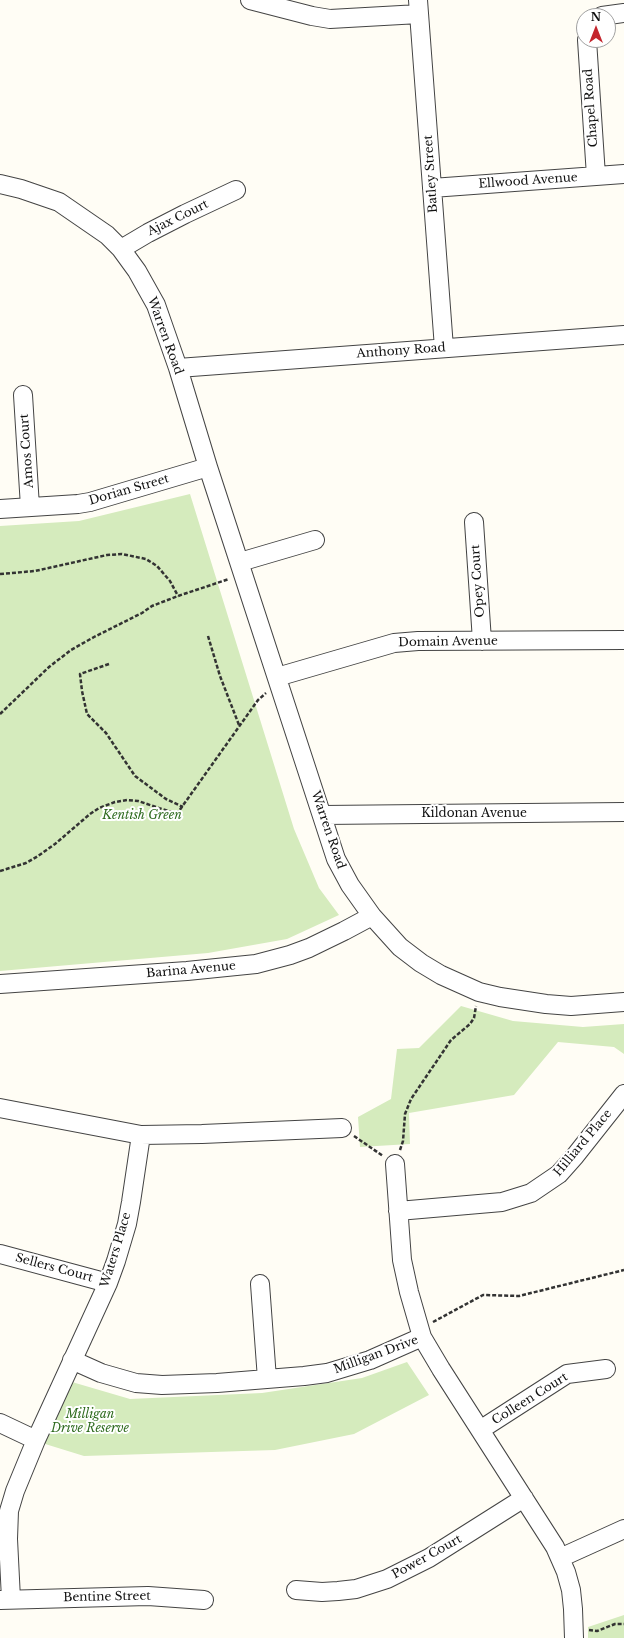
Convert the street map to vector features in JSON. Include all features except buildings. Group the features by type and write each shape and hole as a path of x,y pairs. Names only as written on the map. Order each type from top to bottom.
{"street":[{"path":"250,0 312,16 330,19 347,19 419,7"},
{"name":"Batley Street","path":"419,7 444,348"},
{"name":"Chapel Road","path":"588,48 596,176"},
{"name":"Ellwood Avenue","path":"432,188 624,174"},
{"name":"Warren Road","path":"0,184 21,189 59,202 94,225 121,249 137,271 156,305 178,368 208,467 278,683 323,815 336,859 343,873 372,916 400,947 421,963 448,978 479,992 546,1004 571,1006 624,1002"},
{"name":"Ajax Court","path":"121,249 179,217 236,190"},
{"name":"Anthony Road","path":"178,368 624,335"},
{"name":"Amos Court","path":"23,395 30,507"},
{"name":"Dorian Street","path":"0,510 78,504 102,499 208,467"},
{"name":"Opey Court","path":"474,522 482,641"},
{"path":"242,569 315,540"},
{"name":"Domain Avenue","path":"278,683 394,643 624,640"},
{"name":"Kildonan Avenue","path":"323,815 624,812"},
{"name":"Barina Avenue","path":"0,984 187,971 256,964 290,955 309,948 372,916"},
{"name":"Hilliard Place","path":"398,1212 502,1202 522,1197 554,1178 563,1170 624,1094"},
{"path":"0,1108 141,1135 342,1128"},
{"name":"Waters Place","path":"72,1360 108,1283 126,1224 141,1135"},
{"path":"395,1164 404,1273 421,1333"},
{"name":"Sellers Court","path":"0,1254 108,1283"},
{"path":"260,1284 267,1379"},
{"name":"Milligan Drive","path":"72,1360 114,1378 154,1385 267,1379 317,1374 343,1369 370,1360 421,1333 560,1558 571,1590 574,1634"},
{"path":"0,1423 36,1440 72,1360"},
{"name":"Colleen Court","path":"480,1430 567,1374 606,1369"},
{"name":"Bentine Street","path":"36,1440 15,1490 9,1511 5,1599 148,1596 204,1600"},
{"name":"Power Court","path":"296,1590 322,1592 344,1590 368,1586 387,1579 429,1558 524,1498"},
{"path":"560,1558 624,1529"}],"path":[{"path":"0,574 35,572 107,555 122,554 146,559 157,566 170,581 178,596"},
{"path":"0,714 49,667 71,650 118,624 142,613 152,606 242,569"},
{"path":"208,636 220,676 239,725"},
{"path":"109,664 80,674 82,691 88,714 106,733 135,776 166,799 183,807"},
{"path":"0,871 26,863 38,856 55,844 90,814 99,808 115,802 127,800 138,801 174,813 183,807 239,725 264,694 278,683"},
{"path":"342,1128 395,1164 403,1141 405,1114 411,1099 451,1040 470,1024 474,1018 479,992"},
{"path":"421,1333 483,1295 519,1296 624,1270"},
{"path":"574,1634 597,1631 615,1624 624,1624"}],"green space":[{"name":"Kentish Green","path":"190,494 294,829 319,888 339,915 287,939 208,953 0,971 0,526 79,521"},
{"path":"461,1006 513,1021 583,1027 624,1024 624,1054 614,1047 558,1042 514,1095 409,1113 410,1144 360,1147 358,1117 391,1099 397,1049 419,1048"},
{"name":"Milligan Drive Reserve","path":"407,1362 429,1395 354,1434 275,1450 84,1456 42,1443 72,1382 130,1399 262,1393 362,1378"},
{"path":"624,1615 624,1638 588,1638 588,1627"}]}
